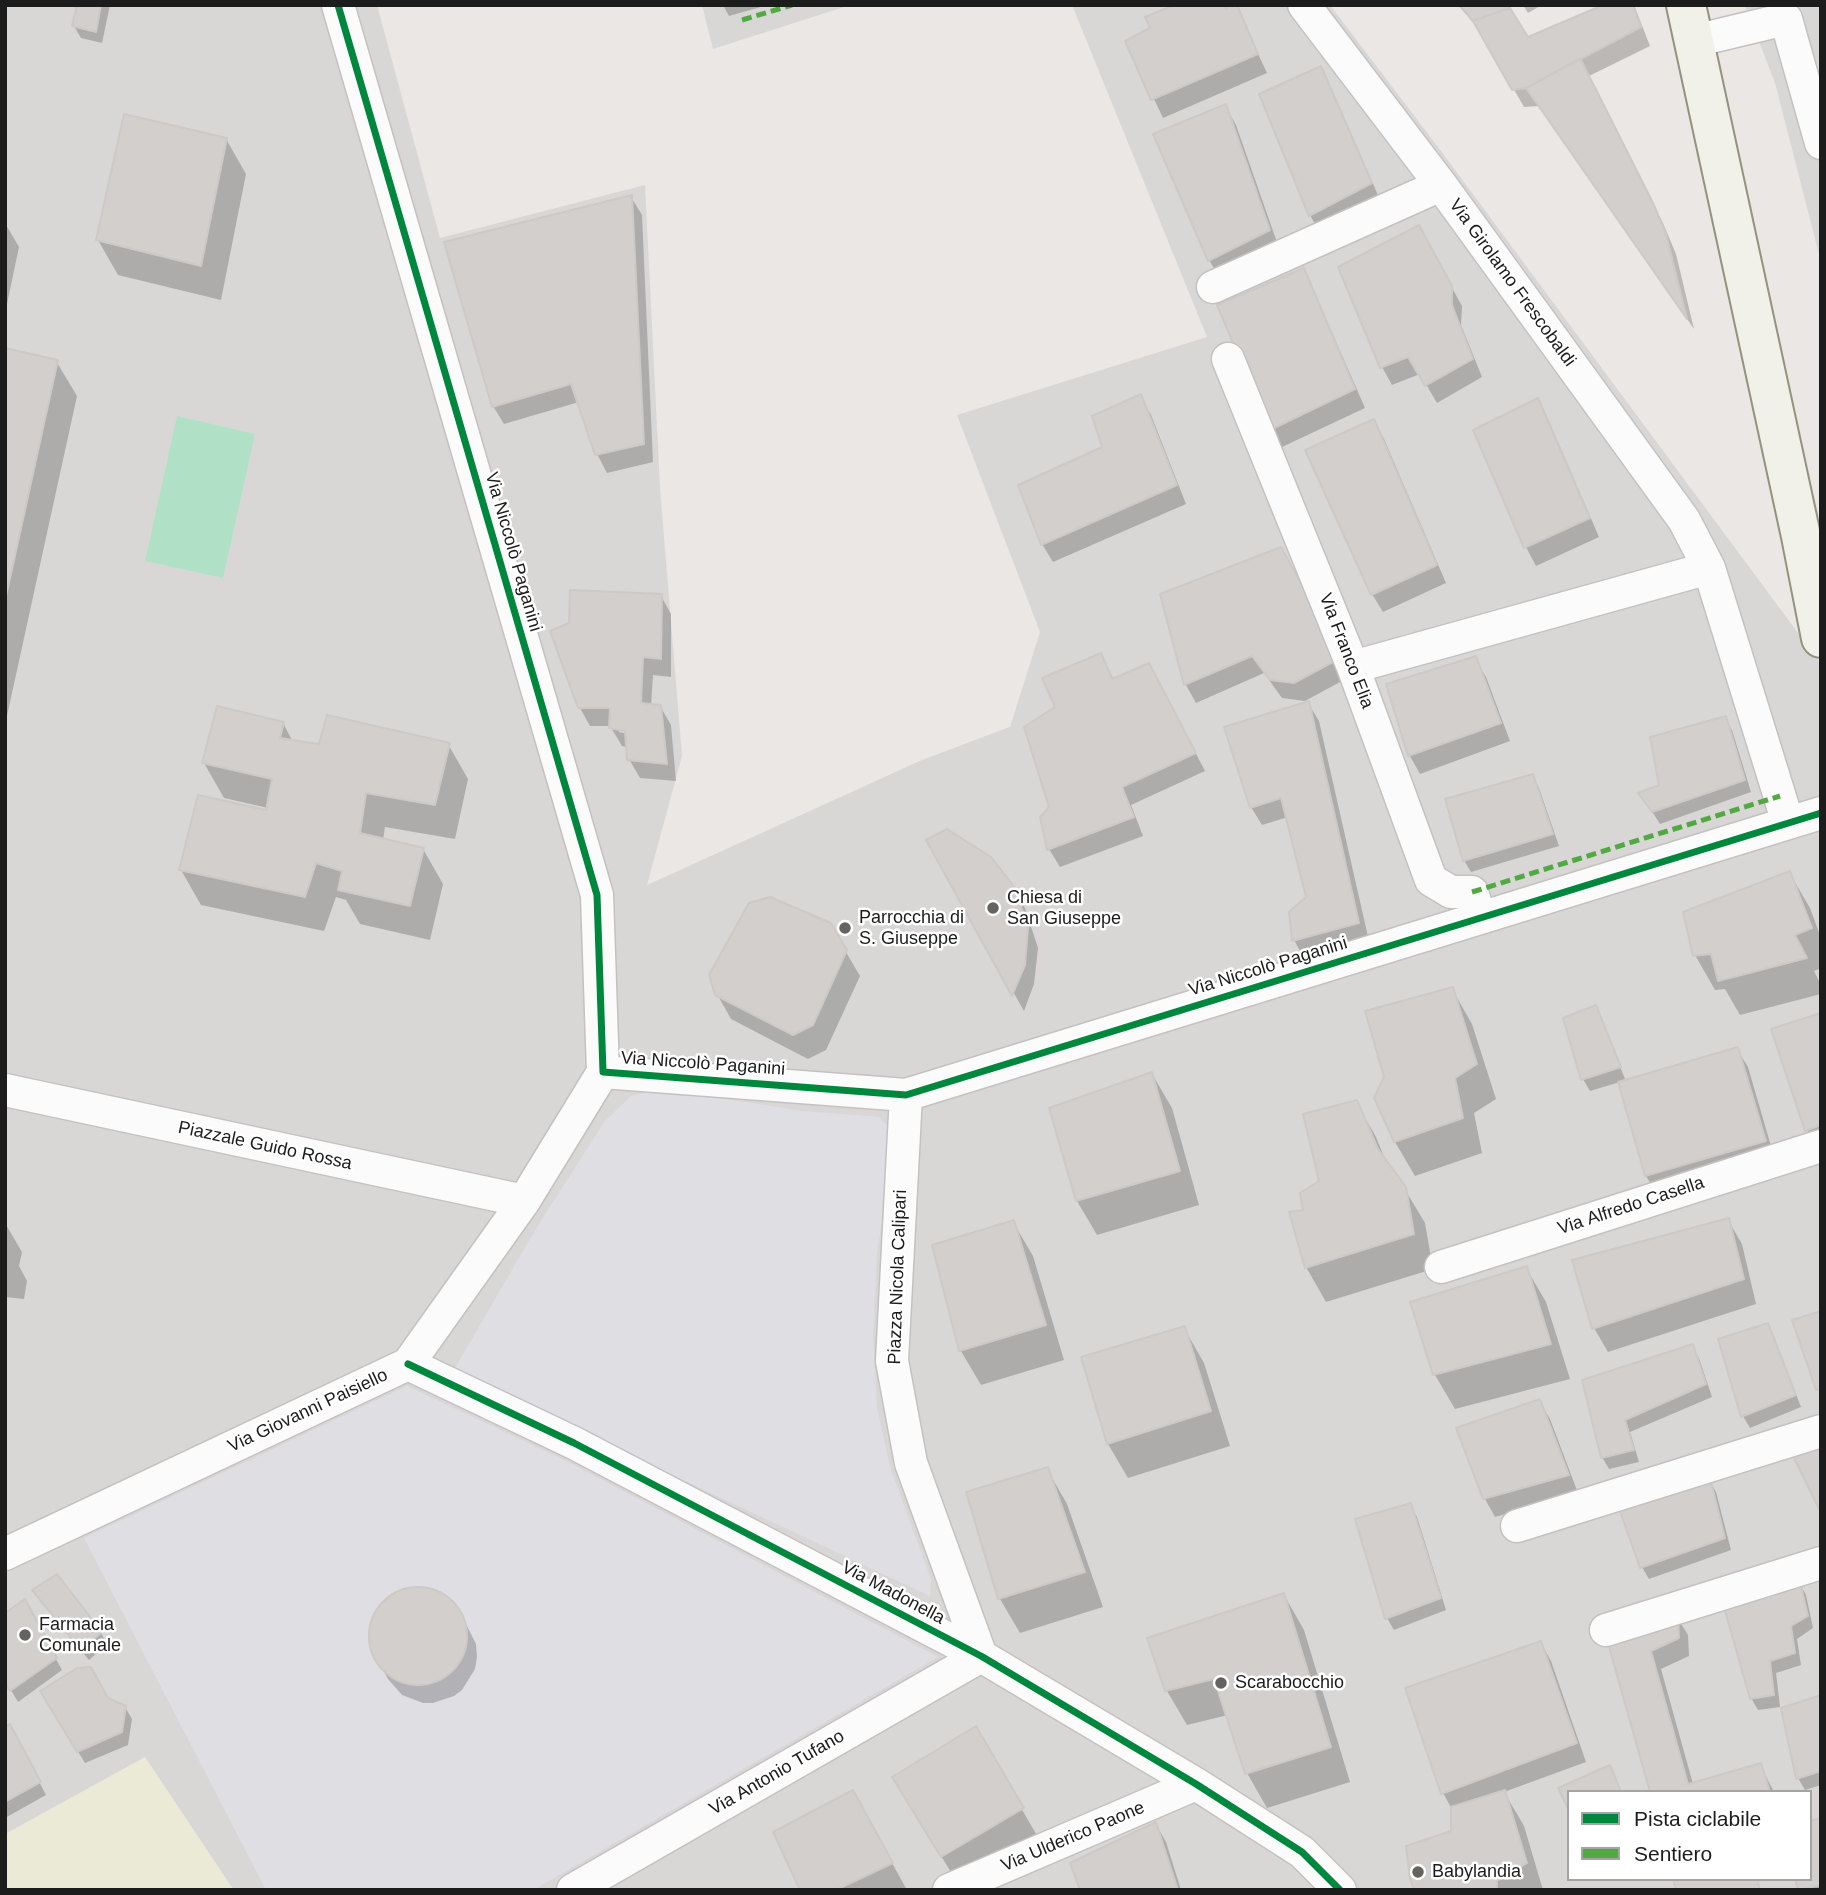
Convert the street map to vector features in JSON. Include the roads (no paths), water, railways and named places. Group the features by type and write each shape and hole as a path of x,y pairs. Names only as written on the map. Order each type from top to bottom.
{"main road":[{"path":"1690,23 1807,560 1821,638"}],"street":[{"name":"Via Niccolò Paganini","path":"338,5 597,895 603,1072 906,1095 1821,813"},
{"name":"Via Girolamo Frescobaldi","path":"1304,5 1441,185 1684,520 1709,568 1788,823"},
{"path":"1690,23 1786,19 1821,143"},
{"path":"1213,288 1441,185"},
{"name":"Via Franco Elia","path":"1228,359 1353,667 1431,880 1451,892 1472,892 1480,918"},
{"path":"1353,667 1709,568"},
{"name":"Via Giovanni Paisiello","path":"5,1554 408,1364 524,1202 603,1072"},
{"name":"Piazzale Guido Rossa","path":"5,1090 524,1202"},
{"name":"Piazza Nicola Calipari","path":"906,1095 892,1361 911,1463 981,1656"},
{"name":"Via Alfredo Casella","path":"1441,1267 1821,1146"},
{"name":"Via Madonella","path":"408,1364 574,1443 981,1656 1196,1784 1302,1852 1340,1890"},
{"path":"1517,1525 1821,1431"},
{"path":"1606,1630 1821,1563"},
{"name":"Via Antonio Tufano","path":"573,1890 981,1656"},
{"name":"Via Ulderico Paone","path":"949,1890 1196,1784"}],"place":[{"name":"Chiesa di San Giuseppe","path":"993,908"},
{"name":"Parrocchia di S. Giuseppe","path":"845,928"},
{"name":"Farmacia Comunale","path":"25,1635"},
{"name":"Scarabocchio","path":"1221,1683"},
{"name":"Babylandia","path":"1418,1872"}]}
